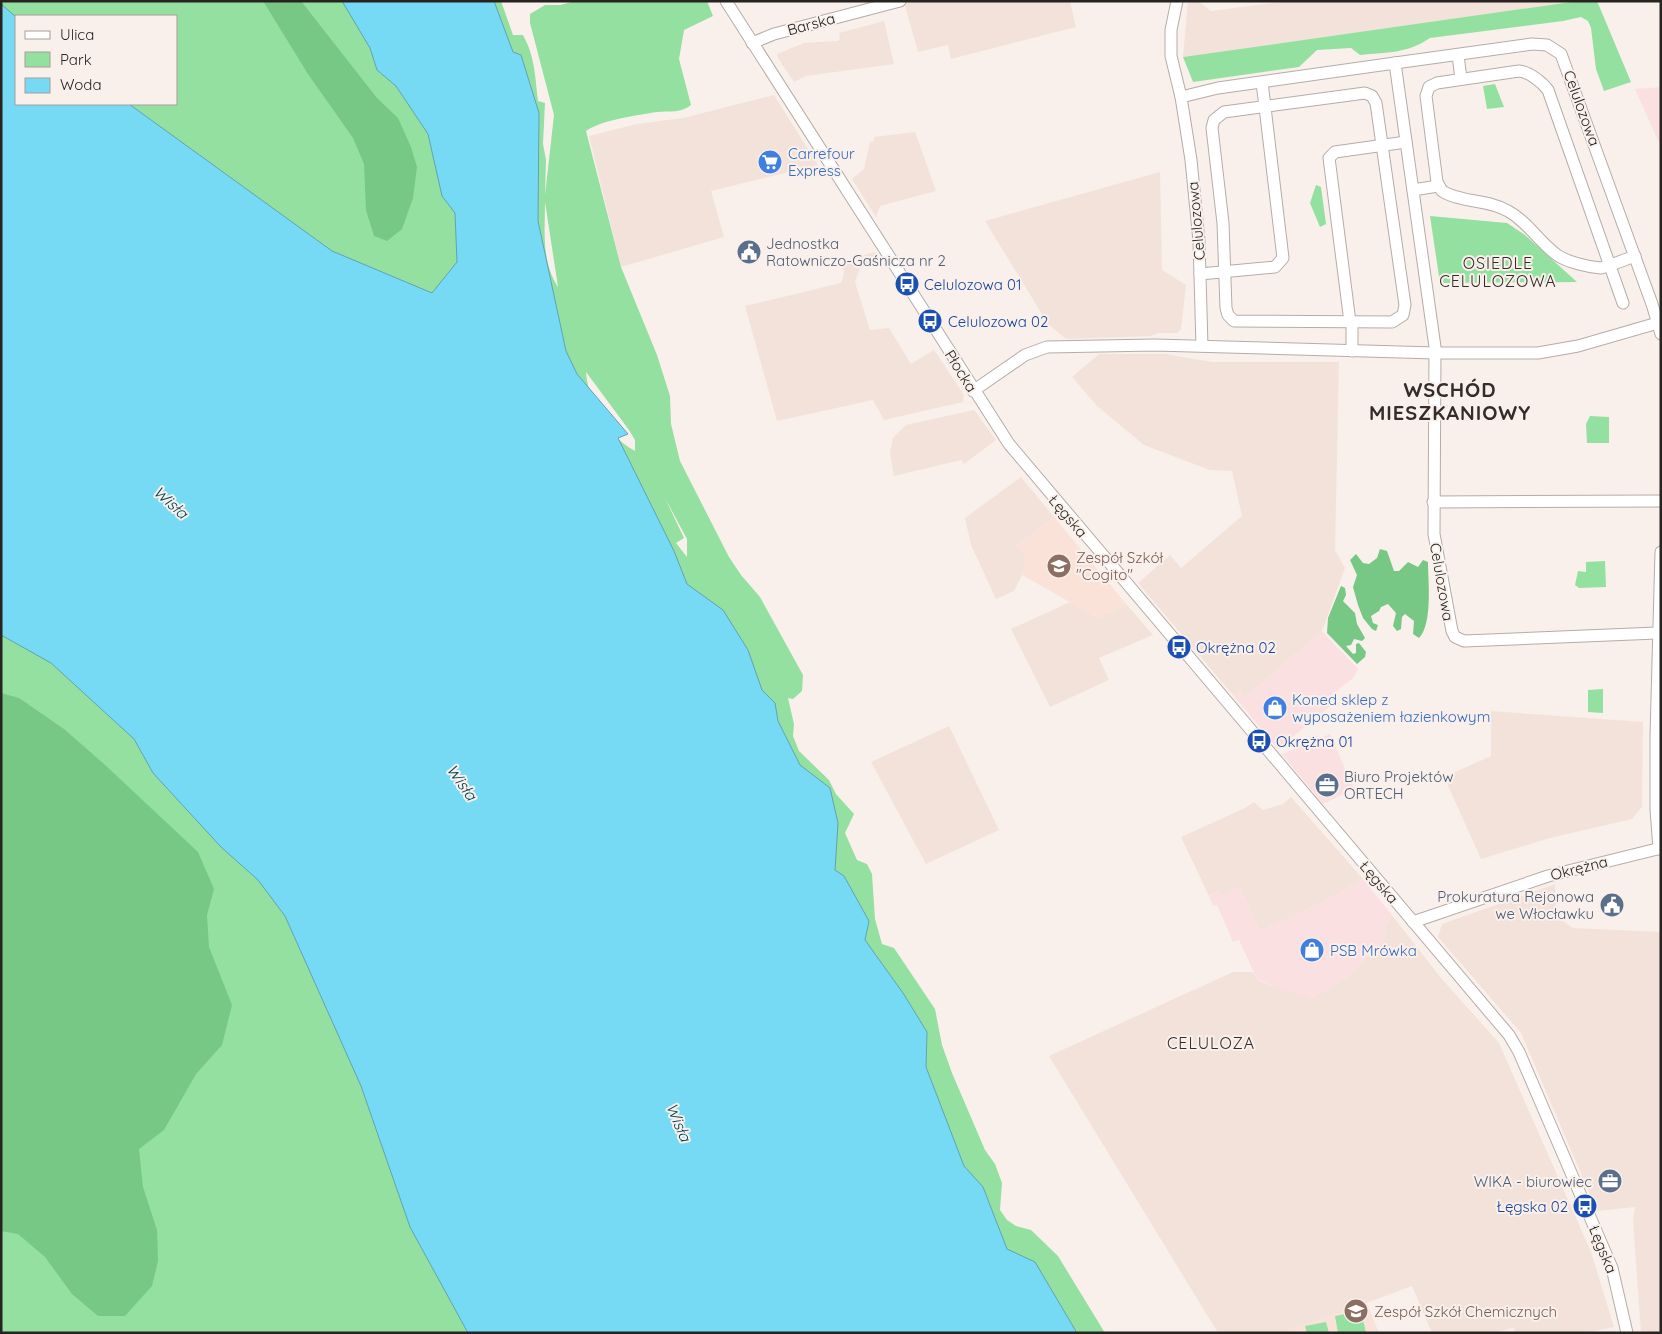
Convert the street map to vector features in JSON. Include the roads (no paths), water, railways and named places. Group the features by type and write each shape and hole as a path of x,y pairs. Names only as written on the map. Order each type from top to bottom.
{"street":[{"name":"Płocka","path":"726,1 973,391 1009,444 1041,483"},
{"name":"Barska","path":"752,43 774,34 900,1"},
{"path":"1177,1 1171,30 1171,56 1181,97"},
{"name":"Celulozowa","path":"1202,346 1200,274 1191,160 1181,97 1218,88 1540,44 1553,48 1560,54 1660,322 1661,334"},
{"path":"1458,55 1461,79"},
{"name":"Celulozowa","path":"1395,63 1435,353 1433,502 1436,556 1452,631 1460,640 1657,633"},
{"path":"1623,303 1610,265 1545,87 1527,73 1519,71 1434,83 1426,92 1438,186 1445,193 1496,205 1509,211 1561,257 1598,268 1610,265 1635,256"},
{"path":"1200,274 1275,267 1283,258 1262,82"},
{"path":"1368,94 1376,103 1405,309 1401,318 1392,322 1234,321 1226,311 1223,223 1212,124 1217,116 1224,112 1266,107 1368,94"},
{"path":"1352,351 1351,322 1329,158 1335,152 1406,142"},
{"path":"1413,190 1438,186"},
{"path":"973,391 1025,355 1047,347 1155,345 1435,353 1553,352 1660,322"},
{"name":"Łęgska","path":"1041,483 1514,1043 1612,1268 1626,1333"},
{"path":"1433,502 1661,501"},
{"path":"1660,849 1656,809 1657,633 1661,552"},
{"name":"Okrężna","path":"1413,922 1548,876 1660,849"}],"water":[{"name":"Wisła","path":"342,1 494,1 513,52 521,55 539,113 538,221 566,351 577,374 628,434 618,438 674,551 687,584 723,610 748,650 762,690 775,703 778,721 800,765 830,788 838,823 835,870 844,876 869,921 865,940 903,993 927,1032 926,1067 964,1166 983,1187 1007,1249 1035,1262 1077,1333 468,1333 410,1227 361,1086 285,916 258,880 221,847 153,773 134,739 51,663 1,635 1,4 15,16 15,105 130,105 332,251 432,293 457,262 455,213 442,196 428,134 396,86 377,70 370,48"}],"place":[{"name":"Carrefour Express","path":"770,162"},
{"name":"Jednostka Ratowniczo-Gaśnicza nr 2","path":"749,252"},
{"name":"Celulozowa 01","path":"907,284"},
{"name":"Celulozowa 02","path":"930,321"},
{"name":"Zespół Szkół \"Cogito\"","path":"1059,566"},
{"name":"Okrężna 02","path":"1179,647"},
{"name":"Koned sklep z wyposażeniem łazienkowym","path":"1275,708"},
{"name":"Okrężna 01","path":"1259,741"},
{"name":"Biuro Projektów ORTECH","path":"1327,785"},
{"name":"Prokuratura Rejonowa we Włocławku","path":"1612,905"},
{"name":"PSB Mrówka","path":"1312,950"},
{"name":"WIKA - biurowiec","path":"1610,1181"},
{"name":"Łęgska 02","path":"1585,1206"},
{"name":"Zespół Szkół Chemicznych","path":"1356,1311"}],"district":[{"name":"OSIEDLE CELULOZOWA","path":"1498,272"},
{"name":"WSCHÓD MIESZKANIOWY","path":"1450,400"},
{"name":"CELULOZA","path":"1211,1043"}]}
